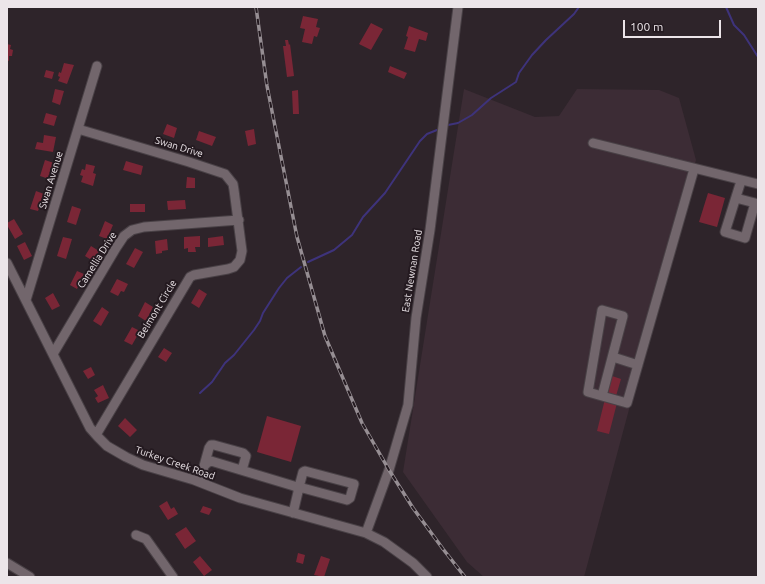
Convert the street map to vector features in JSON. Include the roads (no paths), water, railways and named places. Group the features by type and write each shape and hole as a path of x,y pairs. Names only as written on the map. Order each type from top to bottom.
{"street":[{"name":"East Newnan Road","path":"366,533 389,470 408,405 416,318 430,230 458,7"},
{"name":"Swan Avenue","path":"26,300 97,66"},
{"name":"Swan Drive","path":"78,129 225,174 233,184 239,220"},
{"path":"593,144 758,184"},
{"path":"602,396 623,316 602,310 588,392 602,396 627,403 694,169"},
{"path":"736,198 741,181"},
{"name":"Camellia Drive","path":"53,354 116,248 124,236 132,230 144,227 239,220"},
{"name":"Belmont Circle","path":"96,435 190,277 228,269 238,263 242,252 239,220"},
{"name":"Turkey Creek Road","path":"7,263 90,428 107,446 134,461 200,482 240,498 366,533 384,542 413,564 427,577"},
{"path":"613,357 638,365"},
{"path":"200,482 211,445 237,451 246,456 242,470"},
{"path":"204,466 211,461 298,488 347,500 350,498 354,484 305,470 298,488 293,513"},
{"path":"136,535 146,539 173,577"},
{"path":"7,563 30,577"}],"waterway":[{"path":"448,125 458,123 472,115 491,98 516,82 519,73 532,55 574,14 579,7"},
{"path":"726,7 734,25 744,35 758,57"},
{"path":"308,262 334,250 352,235 363,217 385,193 420,141 427,134 437,130"},
{"path":"200,393 212,382 225,363 234,355 254,330 263,313 287,278 301,267"}],"railway":[{"path":"256,7 267,86 297,237 325,336 362,423 389,470 413,508 465,577"}]}
